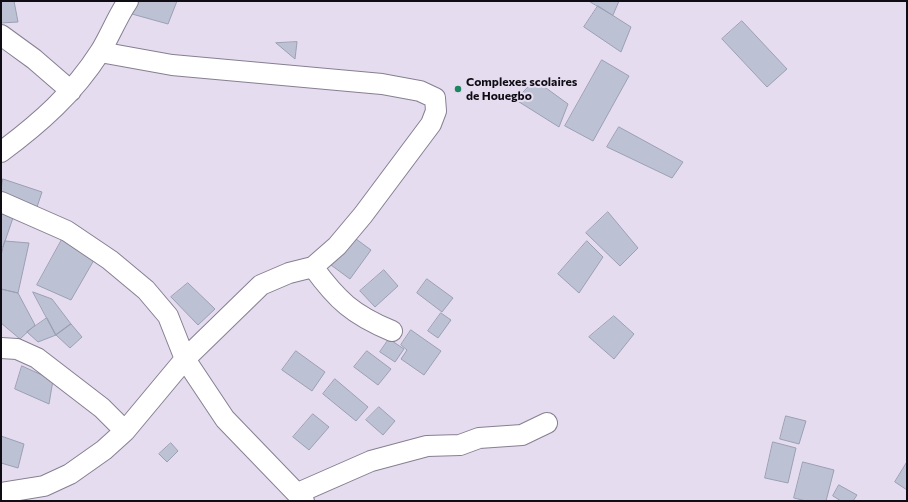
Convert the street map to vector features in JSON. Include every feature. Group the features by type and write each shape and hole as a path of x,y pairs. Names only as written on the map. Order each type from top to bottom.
{"street":[{"path":"1,152 38,124 71,91 100,52 128,1"},
{"path":"1,35 34,59 71,91"},
{"path":"1,493 44,486 70,474 104,450 125,432 185,359 261,286 289,273 313,267 337,246 431,124 436,111 435,98 420,91 382,84 172,66 100,52"},
{"path":"1,202 67,231 93,247 146,290 168,316 185,359 225,419 301,497 371,460 426,446 460,445 479,438 522,435 546,423"},
{"path":"313,267 327,286 348,308 367,321 392,331"},
{"path":"1,348 17,349 37,358 102,408 125,432"}],"building":[{"path":"1,1 14,1 18,22 1,23"},
{"path":"137,1 177,1 168,24 132,14"},
{"path":"589,1 619,1 613,15"},
{"path":"598,6 631,27 621,52 584,27"},
{"path":"742,21 787,69 767,87 722,39"},
{"path":"297,42 295,59 276,43"},
{"path":"602,60 629,76 593,141 565,126"},
{"path":"535,80 568,104 559,127 516,100"},
{"path":"619,127 683,162 672,178 607,147"},
{"path":"3,179 42,192 37,207 1,195"},
{"path":"1,208 15,212 3,247 1,247"},
{"path":"608,212 638,248 620,266 586,233"},
{"path":"65,234 98,253 71,300 37,285"},
{"path":"352,236 371,250 350,279 331,265"},
{"path":"5,241 29,243 18,293 1,289 1,256"},
{"path":"587,241 603,257 579,293 558,274"},
{"path":"384,270 398,286 375,307 360,291"},
{"path":"427,279 453,298 442,312 417,293"},
{"path":"188,283 215,309 198,325 171,297"},
{"path":"1,289 18,293 35,325 20,339 1,323"},
{"path":"33,292 52,299 71,324 56,335"},
{"path":"441,313 451,320 438,338 428,331"},
{"path":"614,316 634,334 614,359 589,337"},
{"path":"47,318 56,335 38,342 27,332"},
{"path":"71,324 82,337 70,348 56,335"},
{"path":"411,330 441,351 424,375 401,359 407,350 401,345"},
{"path":"389,339 404,349 395,362 380,352"},
{"path":"296,351 325,372 312,391 282,370"},
{"path":"367,351 391,369 378,385 354,367"},
{"path":"22,366 53,380 49,404 15,389"},
{"path":"335,379 368,407 356,421 323,394"},
{"path":"379,407 395,421 383,435 366,420"},
{"path":"313,414 329,427 309,450 293,437"},
{"path":"786,416 806,421 799,444 780,439"},
{"path":"1,436 24,444 18,468 1,463"},
{"path":"773,442 796,448 788,483 765,478"},
{"path":"171,443 178,451 167,462 159,454"},
{"path":"803,462 834,470 826,501 806,501 794,498"},
{"path":"907,462 907,490 895,482"},
{"path":"839,485 857,495 853,501 841,501 833,496"}],"place":[{"name":"Complexes scolaires de Houegbo","path":"458,89"}]}
